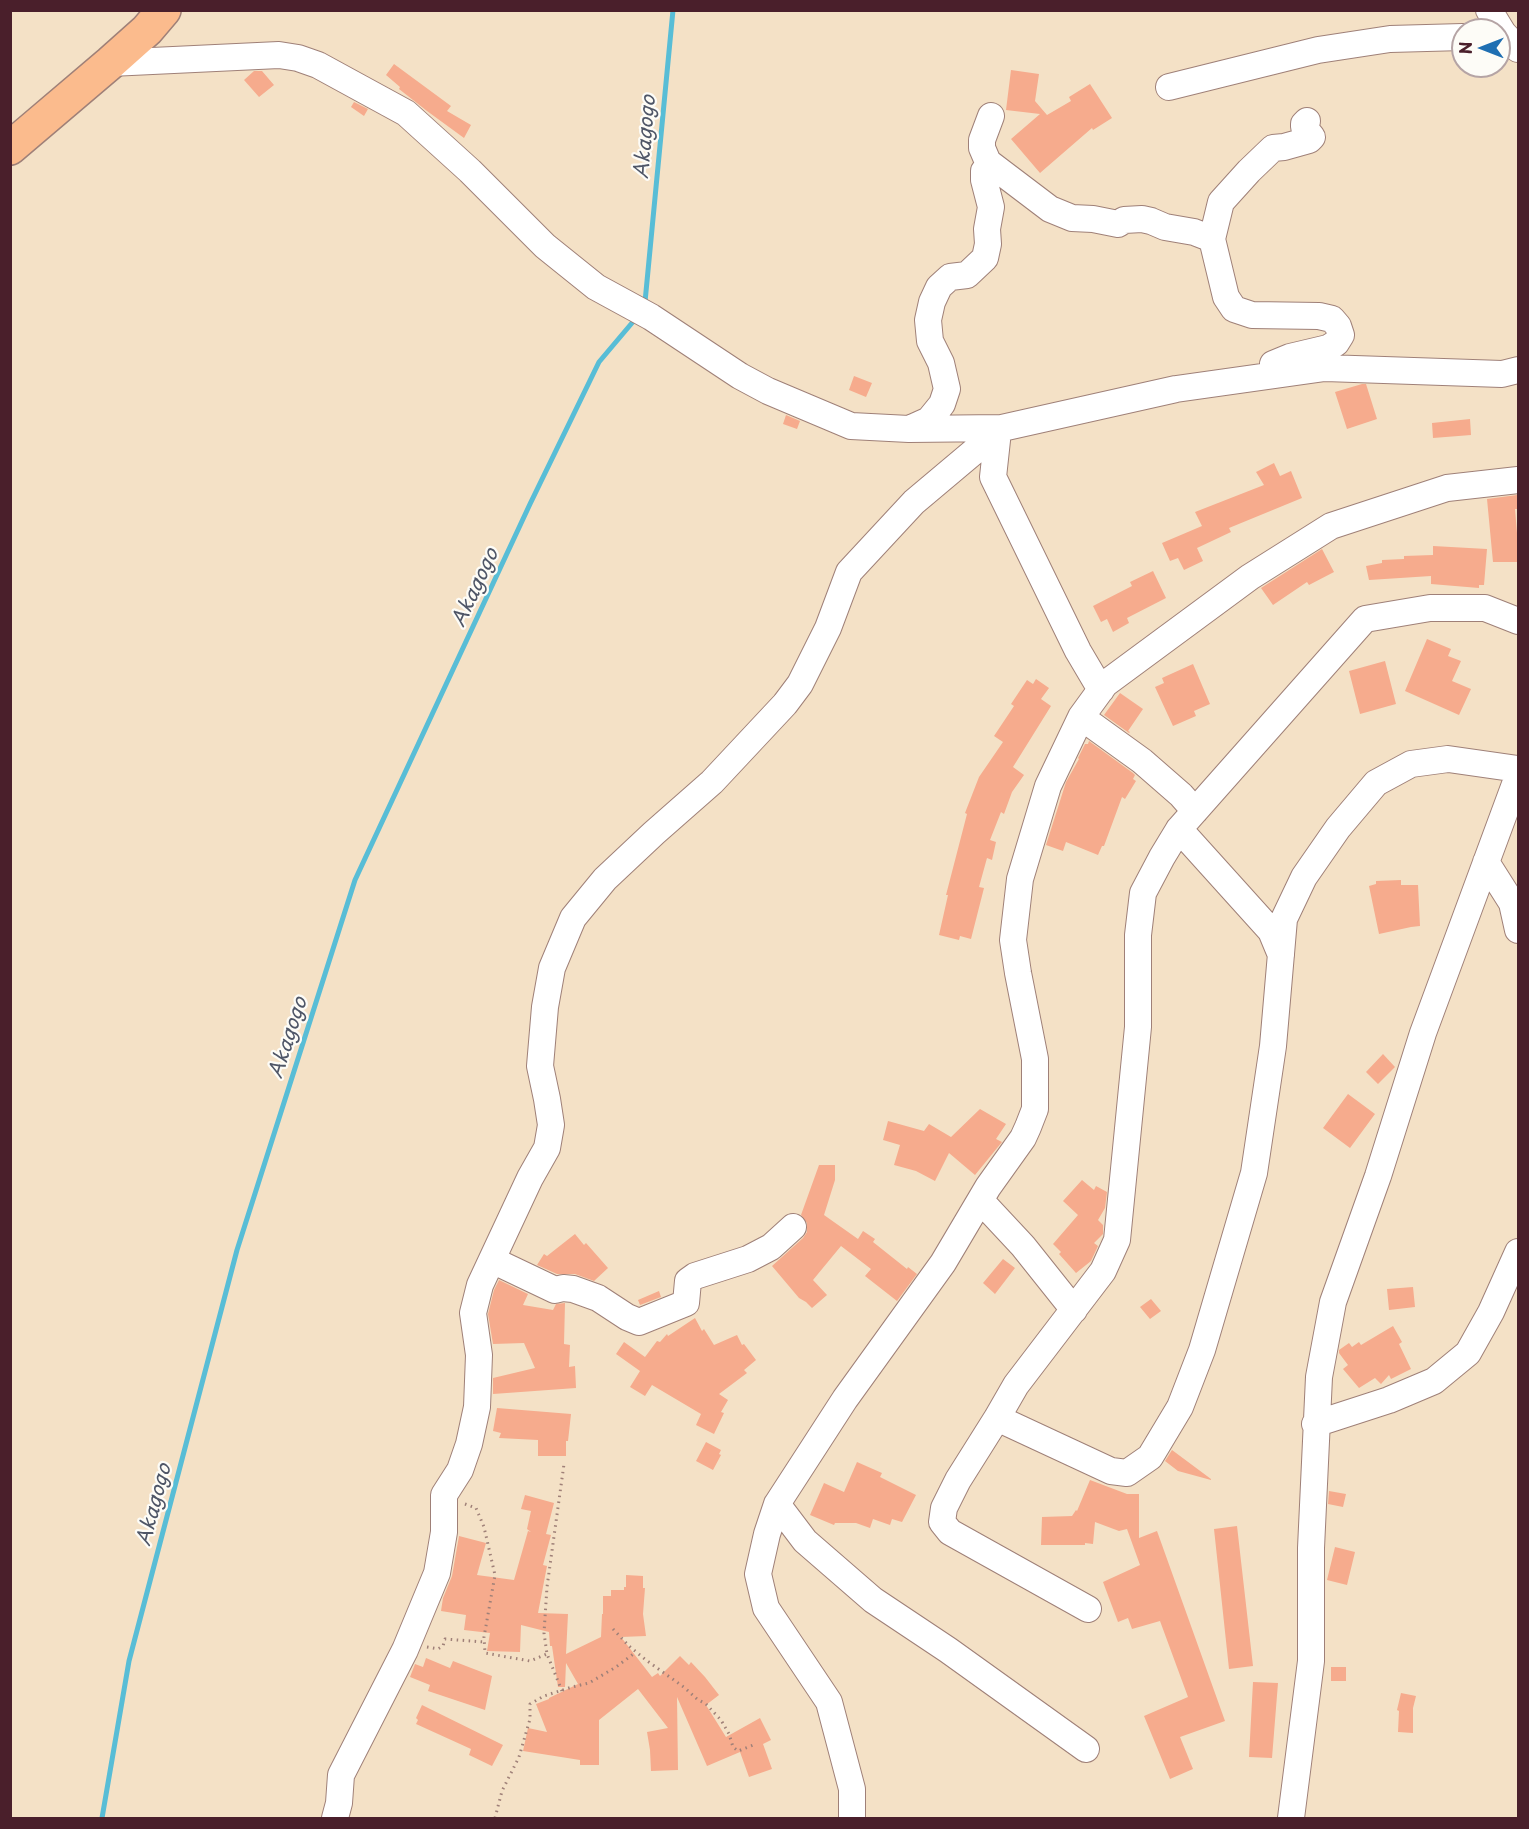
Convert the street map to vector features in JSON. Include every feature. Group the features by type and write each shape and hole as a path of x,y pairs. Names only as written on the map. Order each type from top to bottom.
{"main road":[{"path":"10,148 147,30 164,10"}],"street":[{"path":"1168,87 1318,50 1390,39 1451,37"},
{"path":"110,63 279,56 298,58 318,65 406,113 470,171 545,246 596,287 651,317 740,376 768,391 851,426 909,429 1000,429 1176,389 1325,368 1502,374 1518,370"},
{"path":"991,116 982,140 985,155 991,165 1050,208 1072,218 1118,224 1124,220 1142,219 1212,239"},
{"path":"1247,379 1290,357 1328,348 1336,343 1341,335 1332,318 1252,315 1234,309 1226,297 1212,239 1221,202 1273,148 1309,140 1312,137 1304,127 1307,122"},
{"path":"909,429 929,420 942,404 947,389 941,363 930,341 927,320 939,287 950,277 967,274 985,258 991,207 984,171 991,165"},
{"path":"1000,429 993,477 1078,651 1101,690"},
{"path":"335,1818 339,1803 341,1775 408,1644 437,1573 444,1532 444,1496 460,1470 469,1444 477,1407 480,1355 473,1313 480,1285 530,1178 547,1148 551,1125 540,1066 545,1007 552,968 573,918 605,879 711,782 785,704 800,684 828,628 849,572 914,502 1000,429"},
{"path":"852,1818 852,1789 829,1702 766,1608 758,1574 777,1504 845,1399 943,1263 1023,1138 1035,1109 1035,1059 1013,940 1020,879 1048,786 1081,717 1105,684 1250,577 1331,526 1447,488 1518,480"},
{"path":"1088,1609 950,1532 942,1522 944,1508 958,1480 998,1418 1016,1385 1103,1271 1117,1240 1138,1027 1138,935 1143,893 1162,857 1187,820 1365,620 1430,608 1485,608 1518,621"},
{"path":"1081,717 1142,760 1181,795 1187,820 1278,925"},
{"path":"998,1418 1111,1472 1127,1473 1150,1457 1180,1407 1202,1350 1254,1173 1273,1046 1281,955 1278,925 1304,877 1338,828 1376,783 1411,764 1448,759 1518,769"},
{"path":"1288,1817 1311,1661 1311,1548 1316,1424 1319,1377 1333,1302 1378,1176 1423,1033 1518,776"},
{"path":"1486,862 1512,903 1518,930"},
{"path":"981,1201 1023,1246 1074,1310"},
{"path":"492,1260 555,1290 573,1289 598,1298 639,1322 686,1303 688,1281 695,1276 748,1259 771,1247 793,1227"},
{"path":"1316,1424 1389,1400 1434,1381 1468,1353 1491,1312 1518,1251"},
{"path":"777,1504 805,1541 873,1600 948,1650 1086,1749"}],"path":[{"path":"562,1691 547,1654 544,1633 546,1596 564,1464"},
{"path":"444,1496 476,1508 484,1527 495,1575 484,1636 485,1653 530,1661 547,1654"},
{"path":"613,1629 636,1652 706,1704 721,1720 733,1747 738,1751 756,1744"},
{"path":"408,1644 438,1649 443,1646 445,1639 484,1642"},
{"path":"495,1818 502,1791 519,1757 530,1719 530,1704 544,1696 589,1683 636,1652"}],"building":[{"path":"394,64 451,106 447,111 471,125 464,138 399,89 400,87 386,75"},
{"path":"1011,70 1039,74 1035,101 1047,115 1071,101 1069,97 1090,84 1112,118 1093,130 1092,128 1040,173 1011,139 1040,114 1006,110"},
{"path":"254,71 262,71 274,85 259,97 244,80"},
{"path":"354,102 368,109 364,116 351,107"},
{"path":"854,376 872,383 866,397 849,390"},
{"path":"1366,384 1377,419 1347,429 1335,392"},
{"path":"786,415 800,421 797,429 783,424"},
{"path":"1470,419 1471,435 1433,438 1432,423"},
{"path":"1274,463 1280,476 1291,471 1302,498 1229,528 1231,532 1197,548 1203,561 1184,570 1178,558 1170,561 1162,543 1202,526 1195,512 1264,485 1256,472"},
{"path":"1517,495 1518,509 1515,509 1518,562 1493,562 1487,499"},
{"path":"1433,546 1487,549 1484,585 1479,585 1479,588 1431,584 1431,576 1369,580 1366,566 1382,563 1382,560 1404,559 1404,556 1433,555"},
{"path":"1322,549 1334,572 1309,585 1307,582 1273,605 1261,588"},
{"path":"1153,571 1166,598 1127,618 1129,623 1113,632 1107,619 1101,622 1093,606 1132,586 1130,582"},
{"path":"1427,639 1451,649 1448,656 1461,661 1452,681 1471,689 1459,715 1405,691"},
{"path":"1385,661 1396,704 1360,714 1349,671"},
{"path":"1193,664 1210,704 1194,711 1196,716 1173,726 1155,687 1164,683 1162,678"},
{"path":"1036,679 1049,688 1041,699 1051,706 1013,767 1024,775 1012,792 1004,814 1001,812 990,840 996,842 992,860 987,858 979,887 984,888 971,939 960,936 959,940 939,935 948,895 946,895 967,814 965,813 979,777 1003,742 994,736 1014,706 1011,704 1027,680 1033,684"},
{"path":"1120,693 1143,709 1128,731 1129,733 1104,715"},
{"path":"1089,741 1133,773 1135,775 1133,779 1136,781 1125,799 1122,797 1104,846 1098,855 1066,842 1063,851 1046,845 1066,782 1085,744"},
{"path":"1401,880 1401,885 1418,885 1420,926 1379,934 1369,886 1376,884 1376,881"},
{"path":"1383,1054 1395,1067 1378,1084 1366,1072"},
{"path":"1348,1094 1375,1114 1350,1148 1323,1128"},
{"path":"980,1109 1006,1124 996,1139 1002,1142 975,1175 949,1153 935,1181 916,1171 894,1165 900,1145 883,1140 888,1121 924,1131 929,1124 951,1137"},
{"path":"819,1165 835,1165 835,1180 824,1215 858,1239 863,1231 875,1239 873,1242 907,1269 908,1267 917,1274 897,1301 865,1276 871,1269 841,1246 813,1280 827,1295 812,1308 799,1298 772,1266 807,1232 807,1223 801,1215"},
{"path":"1082,1180 1094,1190 1096,1186 1107,1192 1105,1208 1098,1220 1103,1225 1103,1234 1094,1243 1098,1246 1091,1261 1076,1273 1053,1244 1078,1215 1063,1201"},
{"path":"575,1234 608,1268 594,1281 575,1274 557,1274 537,1265 544,1254 547,1256"},
{"path":"1003,1259 1015,1268 995,1294 983,1283"},
{"path":"499,1280 528,1294 523,1305 553,1310 556,1304 565,1303 564,1344 570,1345 569,1367 575,1366 576,1388 493,1394 493,1378 535,1368 524,1343 493,1344 488,1314"},
{"path":"1413,1287 1415,1307 1389,1310 1387,1289"},
{"path":"659,1291 661,1297 640,1305 638,1300"},
{"path":"1151,1299 1161,1311 1150,1319 1140,1307"},
{"path":"695,1318 714,1345 737,1335 742,1345 744,1344 756,1360 744,1370 747,1373 719,1394 728,1400 721,1412 724,1413 714,1434 696,1425 701,1414 652,1385 645,1396 630,1387 640,1371 616,1354 624,1342 645,1357 657,1341 660,1342 667,1334 668,1336"},
{"path":"1393,1326 1402,1342 1399,1344 1411,1369 1391,1379 1389,1375 1381,1384 1375,1378 1359,1388 1343,1369 1348,1365 1339,1350 1349,1343 1352,1347 1359,1342 1361,1345"},
{"path":"497,1408 571,1414 566,1456 538,1456 538,1440 499,1438 501,1433 493,1431"},
{"path":"706,1442 721,1450 719,1454 721,1455 713,1470 696,1461"},
{"path":"1172,1450 1211,1480 1178,1471 1165,1461"},
{"path":"857,1462 882,1473 880,1477 916,1495 902,1522 892,1519 890,1525 873,1519 870,1528 856,1523 835,1523 834,1525 810,1515 824,1483 844,1492"},
{"path":"1090,1480 1127,1494 1139,1494 1139,1538 1157,1531 1225,1721 1180,1737 1193,1769 1170,1779 1144,1716 1188,1697 1160,1621 1132,1629 1128,1618 1118,1622 1103,1582 1140,1565 1127,1529 1119,1531 1095,1522 1093,1544 1041,1545 1042,1517 1072,1516 1077,1511"},
{"path":"1329,1491 1346,1494 1343,1507 1328,1504"},
{"path":"525,1495 554,1503 546,1534 551,1535 543,1565 547,1566 538,1613 568,1614 566,1654 601,1637 603,1596 611,1596 611,1590 624,1590 626,1575 643,1576 643,1588 645,1588 643,1614 646,1636 621,1637 652,1677 658,1673 660,1676 680,1656 689,1665 691,1662 719,1695 706,1705 726,1737 760,1718 771,1740 763,1744 772,1769 749,1777 740,1752 707,1766 677,1697 678,1770 651,1771 647,1732 668,1728 638,1689 599,1720 599,1765 580,1765 580,1760 523,1751 528,1728 547,1732 536,1704 578,1684 566,1663 565,1687 558,1687 549,1632 521,1625 520,1652 487,1651 490,1633 464,1630 466,1615 441,1611 443,1598 452,1576 459,1536 486,1543 477,1575 514,1580 528,1531 531,1532 527,1529 531,1511 521,1509"},
{"path":"1237,1526 1253,1666 1229,1669 1214,1529"},
{"path":"1335,1547 1355,1552 1347,1585 1327,1580"},
{"path":"426,1658 450,1668 453,1661 492,1676 485,1710 428,1691 430,1685 410,1677 415,1664 423,1667"},
{"path":"1331,1667 1346,1667 1346,1681 1331,1681"},
{"path":"1253,1682 1278,1683 1272,1758 1249,1757"},
{"path":"1401,1693 1416,1696 1413,1708 1413,1733 1398,1732 1399,1711 1397,1710"},
{"path":"422,1705 503,1745 492,1766 469,1755 471,1749 416,1724 418,1720 416,1718"}],"waterway":[{"name":"Akagogo","path":"645,302 673,10"},
{"name":"Akagogo","path":"102,1818 129,1661 237,1250 355,880 530,504 599,362 637,317"}]}
